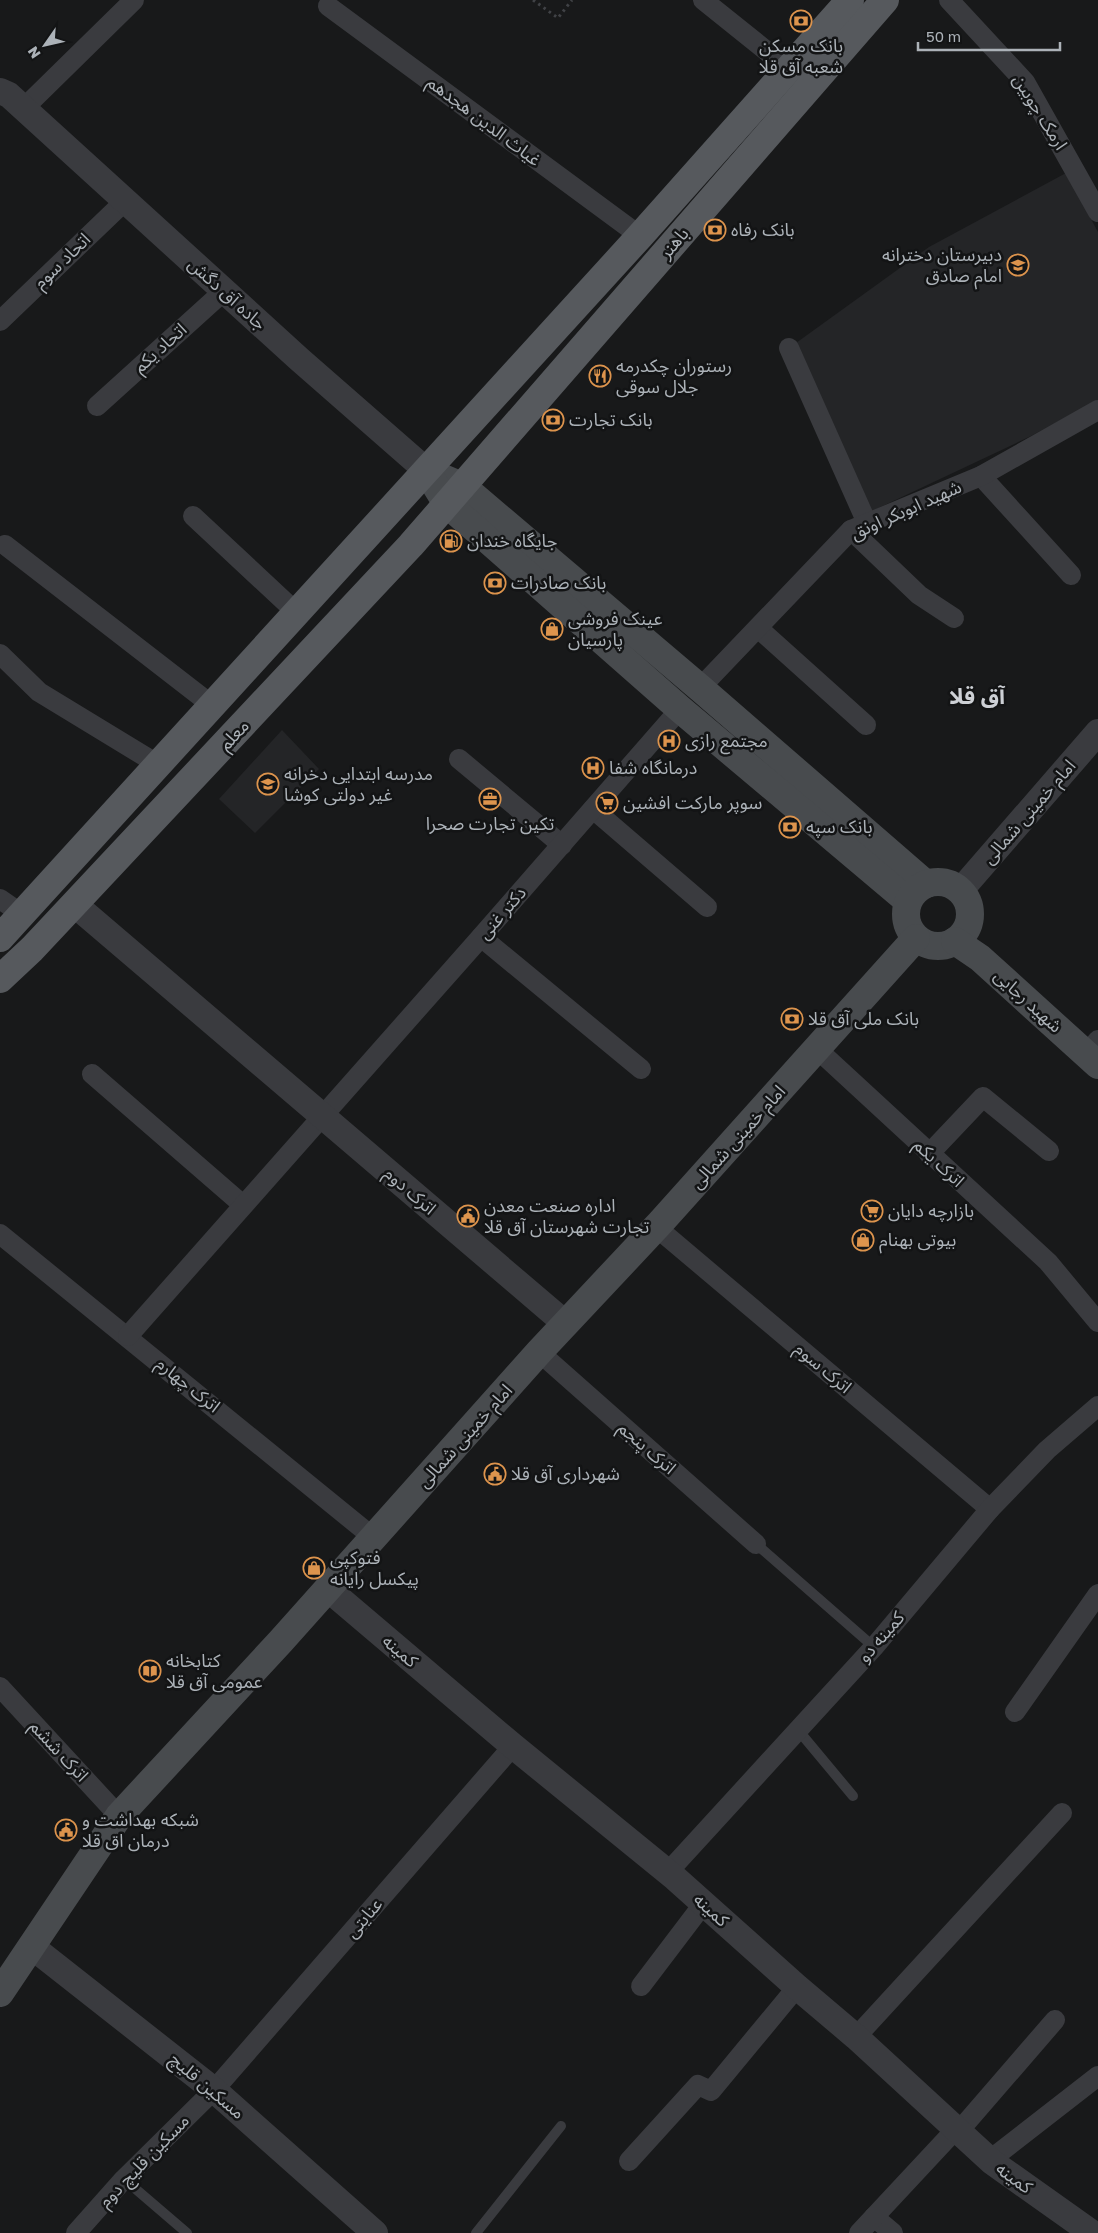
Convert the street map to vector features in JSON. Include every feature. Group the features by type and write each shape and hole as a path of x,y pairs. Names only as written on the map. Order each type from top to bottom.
{"main road":[{"name":"باهنر","path":"426,471 640,236 850,0"},
{"name":"باهنر","path":"455,495 886,0"},
{"path":"426,471 700,688 917,893"},
{"name":"معلم","path":"12,927 426,471"},
{"path":"455,495 680,708 917,893"},
{"name":"معلم","path":"0,979 32,949 411,546 455,495"},
{"path":"938,882 950,885 960,891 967,901 970,912 968,923 963,933 955,941 946,945 935,946 916,938 908,928 906,914 917,893 938,882"},
{"path":"12,927 12,946 32,949"},
{"name":"امام خمینی شمالی","path":"0,1993 119,1816 328,1589 539,1352 656,1227 916,938"},
{"name":"شهید رجایی","path":"955,941 980,958 1094,1053"},
{"name":"امام خمینی شمالی","path":"0,1964 31,1946"}],"street":[{"path":"8,100 134,0"},
{"path":"703,0 788,69"},
{"name":"ارمک چوبین","path":"949,0 1025,82 1098,212"},
{"name":"غیاث الدین هجدهم","path":"328,6 640,236"},
{"name":"جاده آق دگش","path":"8,100 125,201 426,471"},
{"name":"اتحاد سوم","path":"0,321 125,201"},
{"name":"اتحاد یکم","path":"97,406 224,291"},
{"path":"789,348 859,527 919,594 954,618"},
{"name":"شهید ابوبکر اونق","path":"700,688 859,527 981,476 1098,410"},
{"path":"981,476 1071,575"},
{"path":"193,516 298,613"},
{"path":"5,545 212,706"},
{"path":"758,628 866,725"},
{"path":"0,654 39,692 159,765"},
{"name":"دکتر غنی","path":"128,1336 562,845 680,708"},
{"name":"امام خمینی شمالی","path":"960,891 1098,732"},
{"path":"460,759 562,845"},
{"path":"593,809 708,907"},
{"path":"0,899 12,927"},
{"name":"اترک دوم","path":"74,904 566,1324"},
{"path":"481,937 641,1069"},
{"name":"اترک یکم","path":"817,1049 1048,1262 1098,1322"},
{"path":"92,1074 243,1206"},
{"path":"929,1154 983,1097 1049,1151"},
{"name":"اترک سوم","path":"656,1227 990,1509"},
{"name":"اترک چهارم","path":"0,1234 128,1336 374,1538"},
{"name":"اترک پنجم","path":"539,1352 756,1544"},
{"name":"کمینه دو","path":"668,1872 874,1647 990,1509 1047,1450 1098,1406"},
{"name":"کمینه","path":"328,1589 513,1746 704,1903 797,1987 856,2037 990,2160 1092,2233"},
{"path":"1015,1712 1098,1594"},
{"name":"اترک ششم","path":"0,1687 119,1816"},
{"name":"عنایتی","path":"214,2090 513,1746"},
{"path":"856,2037 1062,1813"},
{"path":"641,1986 704,1903"},
{"name":"مسکین قلیچ","path":"31,1946 214,2090 376,2233"},
{"path":"629,2161 698,2085 711,2091 797,1987"},
{"path":"859,2233 957,2130 1055,2020"},
{"path":"990,2160 1098,2076"},
{"name":"مسکین قلیچ دوم","path":"76,2233 124,2179 214,2090"},
{"path":"874,2216 893,2233"}],"lane":[{"path":"756,1544 874,1647"},
{"path":"798,1730 853,1796"},
{"path":"476,2233 561,2126"},
{"path":"124,2179 187,2233"}],"path":[{"path":"532,0 558,18 572,0"}],"shaded area":[{"path":"1066,173 1098,232 1098,400 1031,436 870,512 796,343 929,247"},
{"name":"مدرسه ابتدایی دخرانه غیر دولتی کوشا","path":"282,730 319,769 255,833 219,799"}],"place":[{"name":"بانک مسکن شعبه آق قلا","path":"801,21"},
{"name":"بانک رفاه","path":"715,230"},
{"name":"دبیرستان دخترانه امام صادق","path":"1018,265"},
{"name":"رستوران چکدرمه جلال سوقی","path":"600,376"},
{"name":"بانک تجارت","path":"553,420"},
{"name":"جایگاه خندان","path":"451,541"},
{"name":"بانک صادرات","path":"495,583"},
{"name":"عینک فروشی پارسیان","path":"552,629"},
{"name":"مجتمع رازی","path":"669,741"},
{"name":"درمانگاه شفا","path":"593,768"},
{"name":"مدرسه ابتدایی دخرانه غیر دولتی کوشا","path":"268,784"},
{"name":"تکین تجارت صحرا","path":"490,799"},
{"name":"سوپر مارکت افشین","path":"607,803"},
{"name":"بانک سپه","path":"790,827"},
{"name":"بانک ملی آق قلا","path":"792,1019"},
{"name":"بازارچه دایان","path":"872,1211"},
{"name":"اداره صنعت معدن تجارت شهرستان آق قلا","path":"468,1216"},
{"name":"بیوتی بهنام","path":"863,1240"},
{"name":"شهرداری آق قلا","path":"495,1474"},
{"name":"فتوکپی پیکسل رایانه","path":"314,1568"},
{"name":"کتابخانه عمومی آق قلا","path":"150,1671"},
{"name":"شبکه بهداشت و درمان اق قلا","path":"66,1830"}],"district":[{"name":"آق قلا","path":"977,696"}]}
